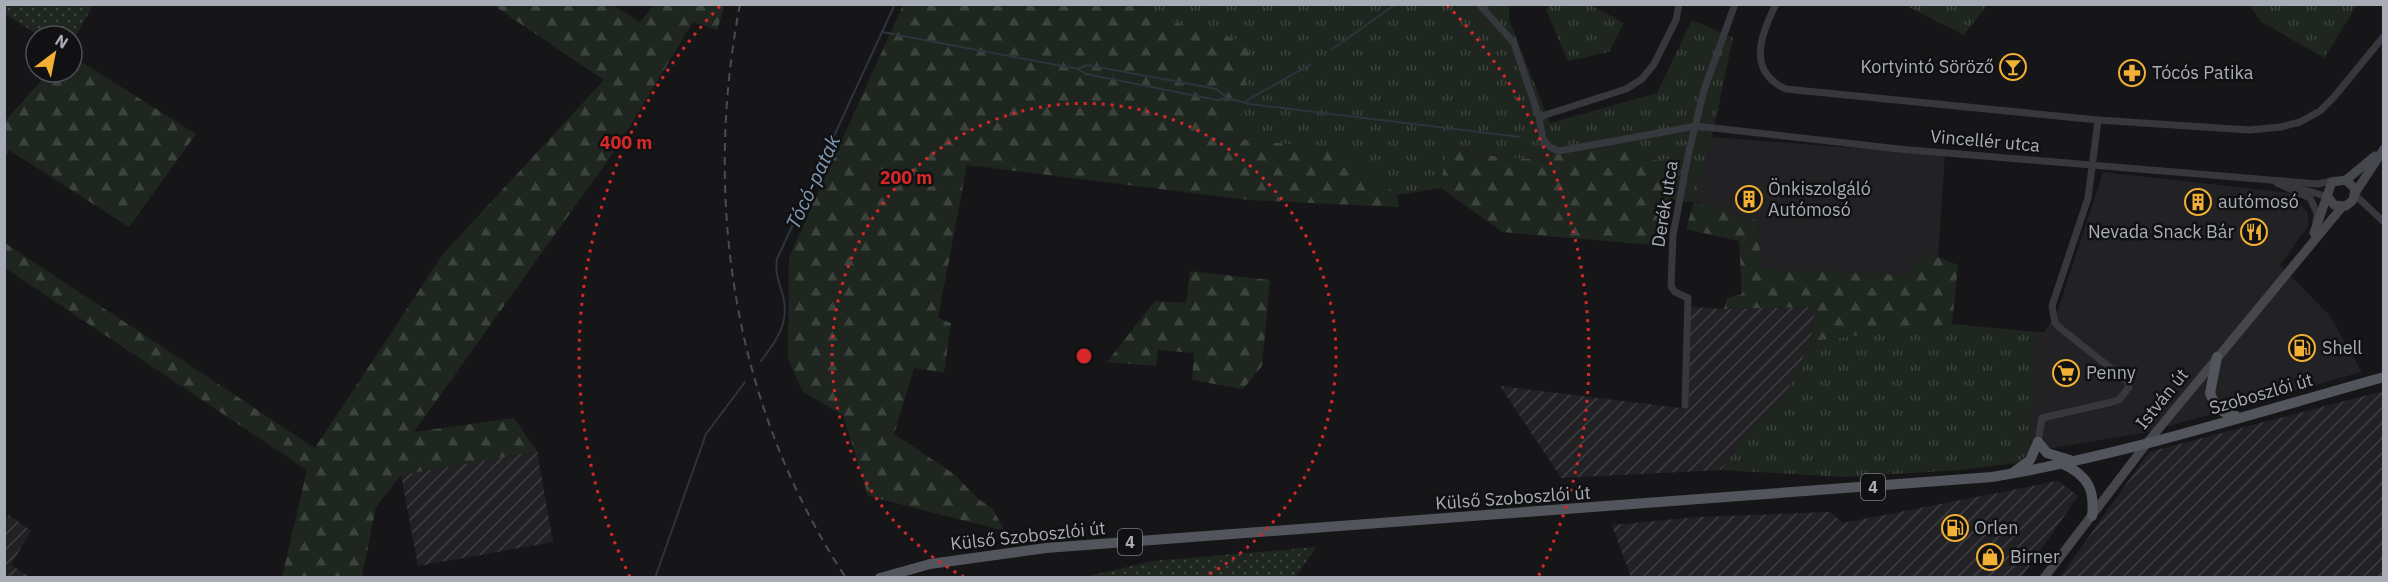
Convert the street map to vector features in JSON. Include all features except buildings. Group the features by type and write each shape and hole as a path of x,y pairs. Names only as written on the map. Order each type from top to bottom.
{"main road":[{"path":"2217,357 2210,393 2214,403 2226,414 2242,416"},
{"name":"Szoboszlói út","path":"2147,443 2384,377"},
{"path":"2009,475 2030,460 2037,442 2047,453 2056,458 2079,460"},
{"name":"Külső Szoboszlói út","path":"880,578 930,564 1046,548 1947,482 2009,475 2063,465 2147,443"},
{"path":"2063,465 2078,471 2090,484 2094,497 2092,516"}],"street":[{"name":"Vincellér utca","path":"1479,4 1514,43 1539,117 1543,140 1550,147 1559,151 1696,126 1870,147 2272,182 2318,184 2341,180"},
{"name":"Derék utca","path":"1685,405 1688,298 1675,292 1669,279 1681,189 1704,90 1735,4"},
{"name":"Vincellér utca","path":"1776,4 1760,40 1764,70 1776,85 1797,91 2098,120 2249,130 2281,127 2320,111 2384,36"},
{"path":"1539,117 1626,89 1642,79 1654,64 1676,20 1678,5"},
{"path":"2037,442 2042,418 2119,400 2128,387 2127,381 2060,328 2053,316 2052,306 2088,198 2098,120"},
{"path":"2384,149 2350,203 2342,207 2334,205 2328,197 2328,187 2384,149"},
{"path":"2341,180 2353,185 2355,194 2384,222"},
{"name":"Vincellér utca","path":"2272,182 2328,197"},
{"path":"2272,182 2302,193 2312,202 2317,217 2309,244"},
{"name":"István út","path":"2309,244 2328,197"},
{"name":"István út","path":"2044,578 2147,443 2309,244 2342,207"}],"shaded area":[{"path":"1712,137 1945,155 1938,257 1922,254 1907,275 1761,269 1758,221 1694,202"},
{"path":"2103,172 2290,193 2307,212 2309,225 2280,265 2330,316 2362,372 2144,433 2029,452 2037,332 2044,332 2057,313"},
{"path":"1690,307 1724,309 1815,307 1811,341 1784,397 1750,428 1721,470 1561,478 1500,386 1681,408 1689,402"},
{"path":"2383,391 2383,577 2060,577 2149,452"},
{"path":"537,451 553,542 418,566 401,475"},
{"path":"2058,481 2078,496 2022,577 1631,577 1612,525 1698,517 1830,512 1843,523"},
{"path":"9,515 31,531 11,565 30,577 5,577 5,523"}],"green space":[{"path":"5,4 93,5 82,24 24,24 24,26 5,14"},
{"path":"493,5 613,5 640,22 654,5 725,5 717,30 693,22 618,146 414,432 514,418 537,451 401,475 376,507 362,577 282,577 307,470 5,268 5,243 315,448 443,254 604,80"},
{"path":"903,5 1141,5 1156,17 1250,43 1238,139 1339,149 1397,195 1399,207 1249,200 967,165 938,318 951,323 944,373 914,368 894,434 954,474 978,499 992,508 1005,531 868,496 843,415 803,392 788,359 789,257"},
{"path":"1141,5 1509,5 1509,20 1550,123 1657,93 1692,20 1733,38 1712,137 1694,202 1667,200 1671,159 1632,161 1632,143 1531,159 1500,157 1447,148 1441,188 1397,195 1339,149 1238,139 1249,43 1155,17"},
{"path":"1548,5 1591,5 1624,23 1609,52 1568,61 1546,10"},
{"path":"1905,5 1987,5 1964,35"},
{"path":"2249,5 2357,5 2324,58 2262,22"},
{"path":"84,64 196,134 129,227 9,150 5,156 5,121 38,84 84,84"},
{"path":"1632,143 1633,161 1671,159 1664,246 1502,232 1441,188 1446,148 1500,157 1531,159"},
{"path":"1694,202 1758,221 1761,269 1907,275 1922,254 1938,257 1958,265 1952,324 1811,341 1815,307 1724,309 1727,298 1742,294 1739,241 1686,229"},
{"path":"1190,271 1270,280 1262,366 1243,389 1192,380 1194,353 1158,350 1156,366 1107,362 1155,301 1186,303"},
{"path":"1952,324 2037,332 2029,452 2017,463 1960,470 1844,477 1721,470 1750,428 1784,397 1811,341"},
{"path":"1316,547 1296,577 1085,577 1153,561"}],"waterway":[{"name":"Tócó-patak","path":"761,361 776,339 785,315 777,274 777,259 895,4"},
{"path":"1331,50 1396,4"},
{"path":"882,32 894,34"},
{"path":"898,35 1078,69 1086,74 1217,100 1227,98 1250,104 1520,137"},
{"path":"1244,102 1311,64"},
{"path":"1078,69 1087,65 1217,89 1227,98"},
{"name":"Tócó-patak","path":"655,578 706,434 745,382"}],"railway":[{"path":"740,4 729,79 725,153 727,228 737,302 753,374 777,444 808,513 846,578"}],"place":[{"name":"Kortyintó Söröző","path":"2013,67"},
{"name":"Tócós Patika","path":"2132,73"},
{"name":"Önkiszolgáló Autómosó","path":"1749,199"},
{"name":"autómosó","path":"2198,202"},
{"name":"Nevada Snack Bár","path":"2254,232"},
{"name":"Shell","path":"2302,348"},
{"name":"Penny","path":"2066,373"},
{"name":"Orlen","path":"1955,528"},
{"name":"Birner","path":"1990,557"}]}
